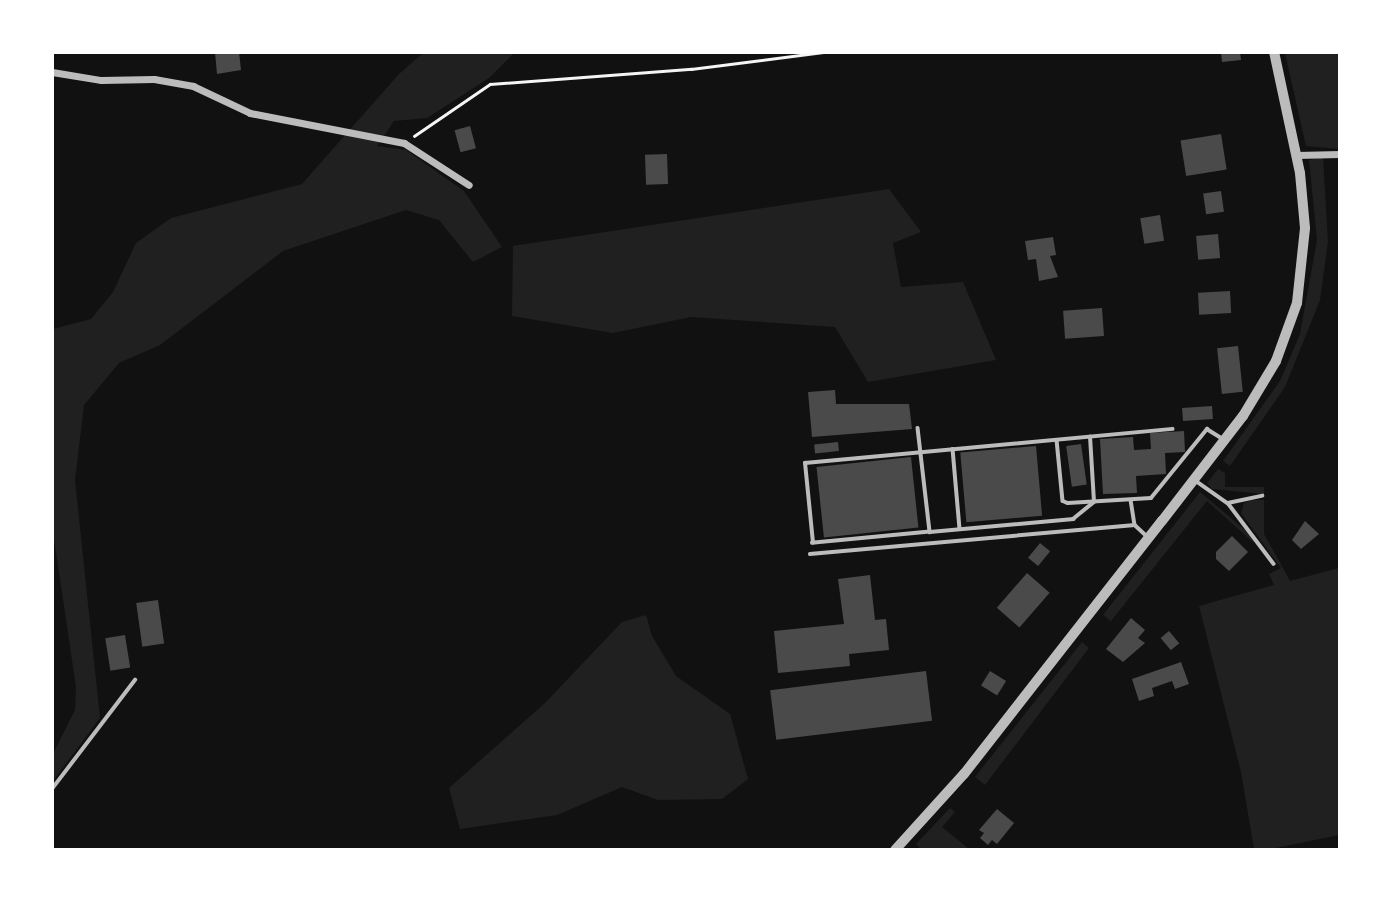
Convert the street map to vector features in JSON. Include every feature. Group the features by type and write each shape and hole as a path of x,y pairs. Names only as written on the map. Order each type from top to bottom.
{"street":[{"path":"895,849 964,774 1225,440 1269,375 1297,303 1305,228 1296,155 1274,52"},
{"path":"52,72 90,79 154,79 193,86 250,113 404,143 468,185"},
{"path":"1296,155 1339,154"}],"lane":[{"path":"918,428 930,532"},
{"path":"1094,502 1073,519 813,543 805,463 1172,429"},
{"path":"1057,440 1063,500 1094,502 1131,500 1156,495 1207,429 1225,440"},
{"path":"1090,437 1094,502"},
{"path":"953,449 960,529"},
{"path":"1194,480 1228,503 1254,532 1274,564"},
{"path":"1228,503 1262,496"},
{"path":"1131,500 1135,525 1149,537"},
{"path":"810,554 1135,525"},
{"path":"52,789 135,680"}],"path":[{"path":"404,143 490,84 691,69 823,52"}],"shaded area":[{"path":"423,53 514,53 489,78 427,118 394,121 377,146 406,150 464,191 502,247 473,262 439,220 406,210 283,251 160,345 119,363 84,405 75,480 100,718 53,781 53,754 75,710 76,687 53,532 53,329 91,319 113,292 136,243 171,218 302,184 399,74"},
{"path":"1285,53 1339,53 1339,149 1306,146"},
{"path":"1323,157 1328,242 1320,300 1285,387 1230,466 1223,461 1280,381 1300,334 1317,240 1309,160"},
{"path":"889,189 921,232 893,243 901,287 963,282 996,360 868,382 835,327 691,317 613,333 512,316 513,246"},
{"path":"1218,469 1225,473 1225,487 1264,487 1264,494 1212,489 1207,483"},
{"path":"1200,492 1251,535 1254,543 1207,501 1111,621 1103,615"},
{"path":"1264,500 1264,534 1290,581 1339,568 1339,835 1271,849 1254,849 1241,772 1199,606 1274,585 1269,574 1281,568 1241,513 1244,503"},
{"path":"646,615 652,636 676,676 730,714 748,779 722,799 658,800 622,787 557,815 460,829 449,788 545,703 622,622"},
{"path":"1082,642 1089,648 985,785 975,777"},
{"path":"950,808 955,812 942,827 969,849 921,849 916,844"}],"building":[{"path":"215,52 239,52 241,70 217,74"},
{"path":"1221,52 1240,52 1241,60 1222,62"},
{"path":"470,126 476,148 460,152 455,130"},
{"path":"1221,134 1227,170 1186,176 1181,140"},
{"path":"667,154 668,184 646,185 645,155"},
{"path":"1221,191 1224,212 1206,214 1203,194"},
{"path":"1160,215 1164,241 1144,244 1140,218"},
{"path":"1218,234 1220,258 1198,260 1196,236"},
{"path":"1053,237 1056,255 1050,256 1058,277 1039,281 1036,259 1028,260 1025,241"},
{"path":"1230,291 1231,313 1199,315 1198,293"},
{"path":"1102,308 1104,336 1065,339 1063,311"},
{"path":"1238,346 1243,392 1222,394 1217,348"},
{"path":"835,390 836,404 909,404 912,429 812,437 808,392"},
{"path":"1212,406 1213,419 1183,421 1182,408"},
{"path":"1184,431 1185,452 1165,453 1166,474 1136,476 1137,493 1103,494 1100,439 1133,437 1134,450 1151,449 1150,433"},
{"path":"838,442 839,451 815,453 814,445"},
{"path":"1081,444 1087,485 1072,487 1066,446"},
{"path":"1036,446 1042,516 966,522 960,453"},
{"path":"911,457 918,528 824,538 817,467"},
{"path":"1305,521 1319,534 1301,549 1292,540"},
{"path":"1232,536 1248,552 1229,571 1216,559 1216,552"},
{"path":"1040,543 1050,551 1038,566 1028,558"},
{"path":"1027,573 1050,593 1019,627 997,608"},
{"path":"870,575 875,620 886,619 889,650 849,654 850,666 778,673 774,631 844,624 838,579"},
{"path":"158,600 164,644 142,647 136,603"},
{"path":"1131,618 1145,630 1138,638 1145,643 1123,662 1106,649"},
{"path":"1169,631 1179,643 1171,650 1161,638"},
{"path":"125,635 130,668 110,671 105,638"},
{"path":"1181,662 1189,684 1175,689 1172,681 1152,688 1154,696 1139,701 1132,679"},
{"path":"926,671 932,721 776,740 770,690"},
{"path":"990,671 1006,681 997,695 981,685"},
{"path":"997,809 1014,823 997,844 992,840 988,845 980,838 984,833 979,830"}]}
